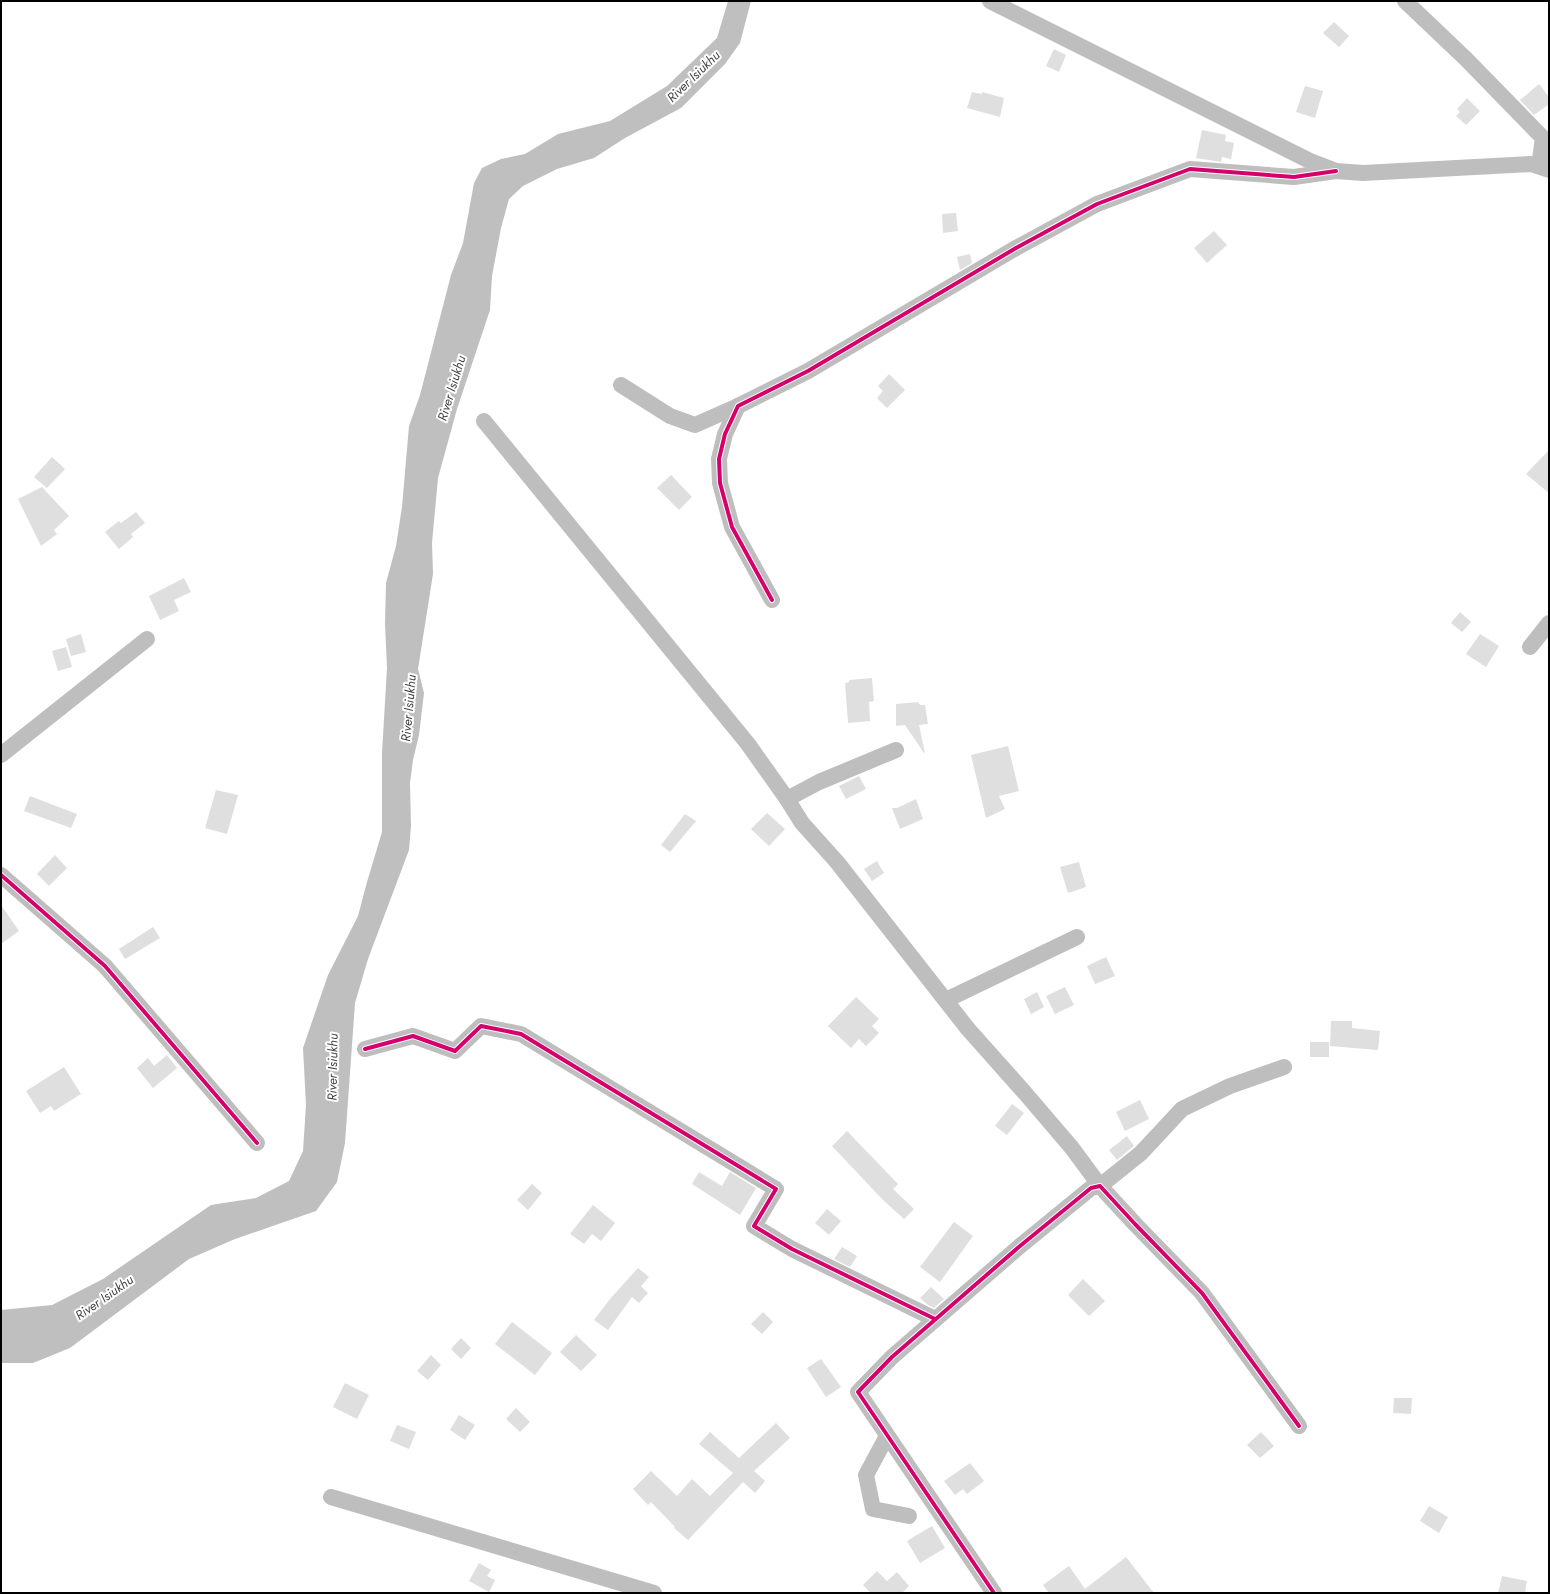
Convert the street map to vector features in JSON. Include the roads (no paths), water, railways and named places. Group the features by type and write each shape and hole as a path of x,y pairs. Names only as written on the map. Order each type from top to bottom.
{"street":[{"path":"990,1 1310,161 1336,171"},
{"path":"621,385 670,416 695,424 738,406 808,371 1016,248 1097,204 1190,169 1294,177 1336,171 1363,173 1524,165 1544,168 1543,138 1466,59 1405,1"},
{"path":"738,406 725,434 719,459 720,483 732,527 772,600"},
{"path":"484,421 748,744 787,799 802,824 837,862 968,1029 1072,1148 1100,1186 1202,1293 1299,1426"},
{"path":"1530,647 1549,623"},
{"path":"1,755 147,639"},
{"path":"787,799 819,782 896,750"},
{"path":"1,876 105,966 257,1143"},
{"path":"946,1000 1077,937"},
{"path":"365,1049 413,1036 455,1051 481,1026 521,1034 776,1189 754,1226 792,1249 935,1319"},
{"path":"994,1593 858,1392 892,1357 1020,1246 1090,1188 1100,1186 1141,1153 1182,1109 1230,1086 1284,1067"},
{"path":"887,1436 866,1475 873,1509 909,1516"},
{"path":"331,1497 654,1593"}],"water":[{"name":"River Isiukhu","path":"728,1 751,1 740,43 725,64 681,108 625,138 594,158 557,169 523,186 509,199 501,228 492,276 490,310 457,409 438,478 432,543 433,574 418,669 424,693 419,735 413,760 410,783 411,826 409,850 368,959 355,1003 345,1143 337,1182 316,1211 235,1239 189,1259 70,1348 33,1363 1,1363 1,1310 52,1305 103,1279 211,1205 256,1198 289,1181 303,1151 306,1105 303,1048 328,975 358,916 382,832 382,753 387,668 385,624 386,583 396,546 402,507 409,426 420,395 451,275 463,243 474,183 482,168 501,159 525,154 558,134 610,121 667,86 717,38"}]}
